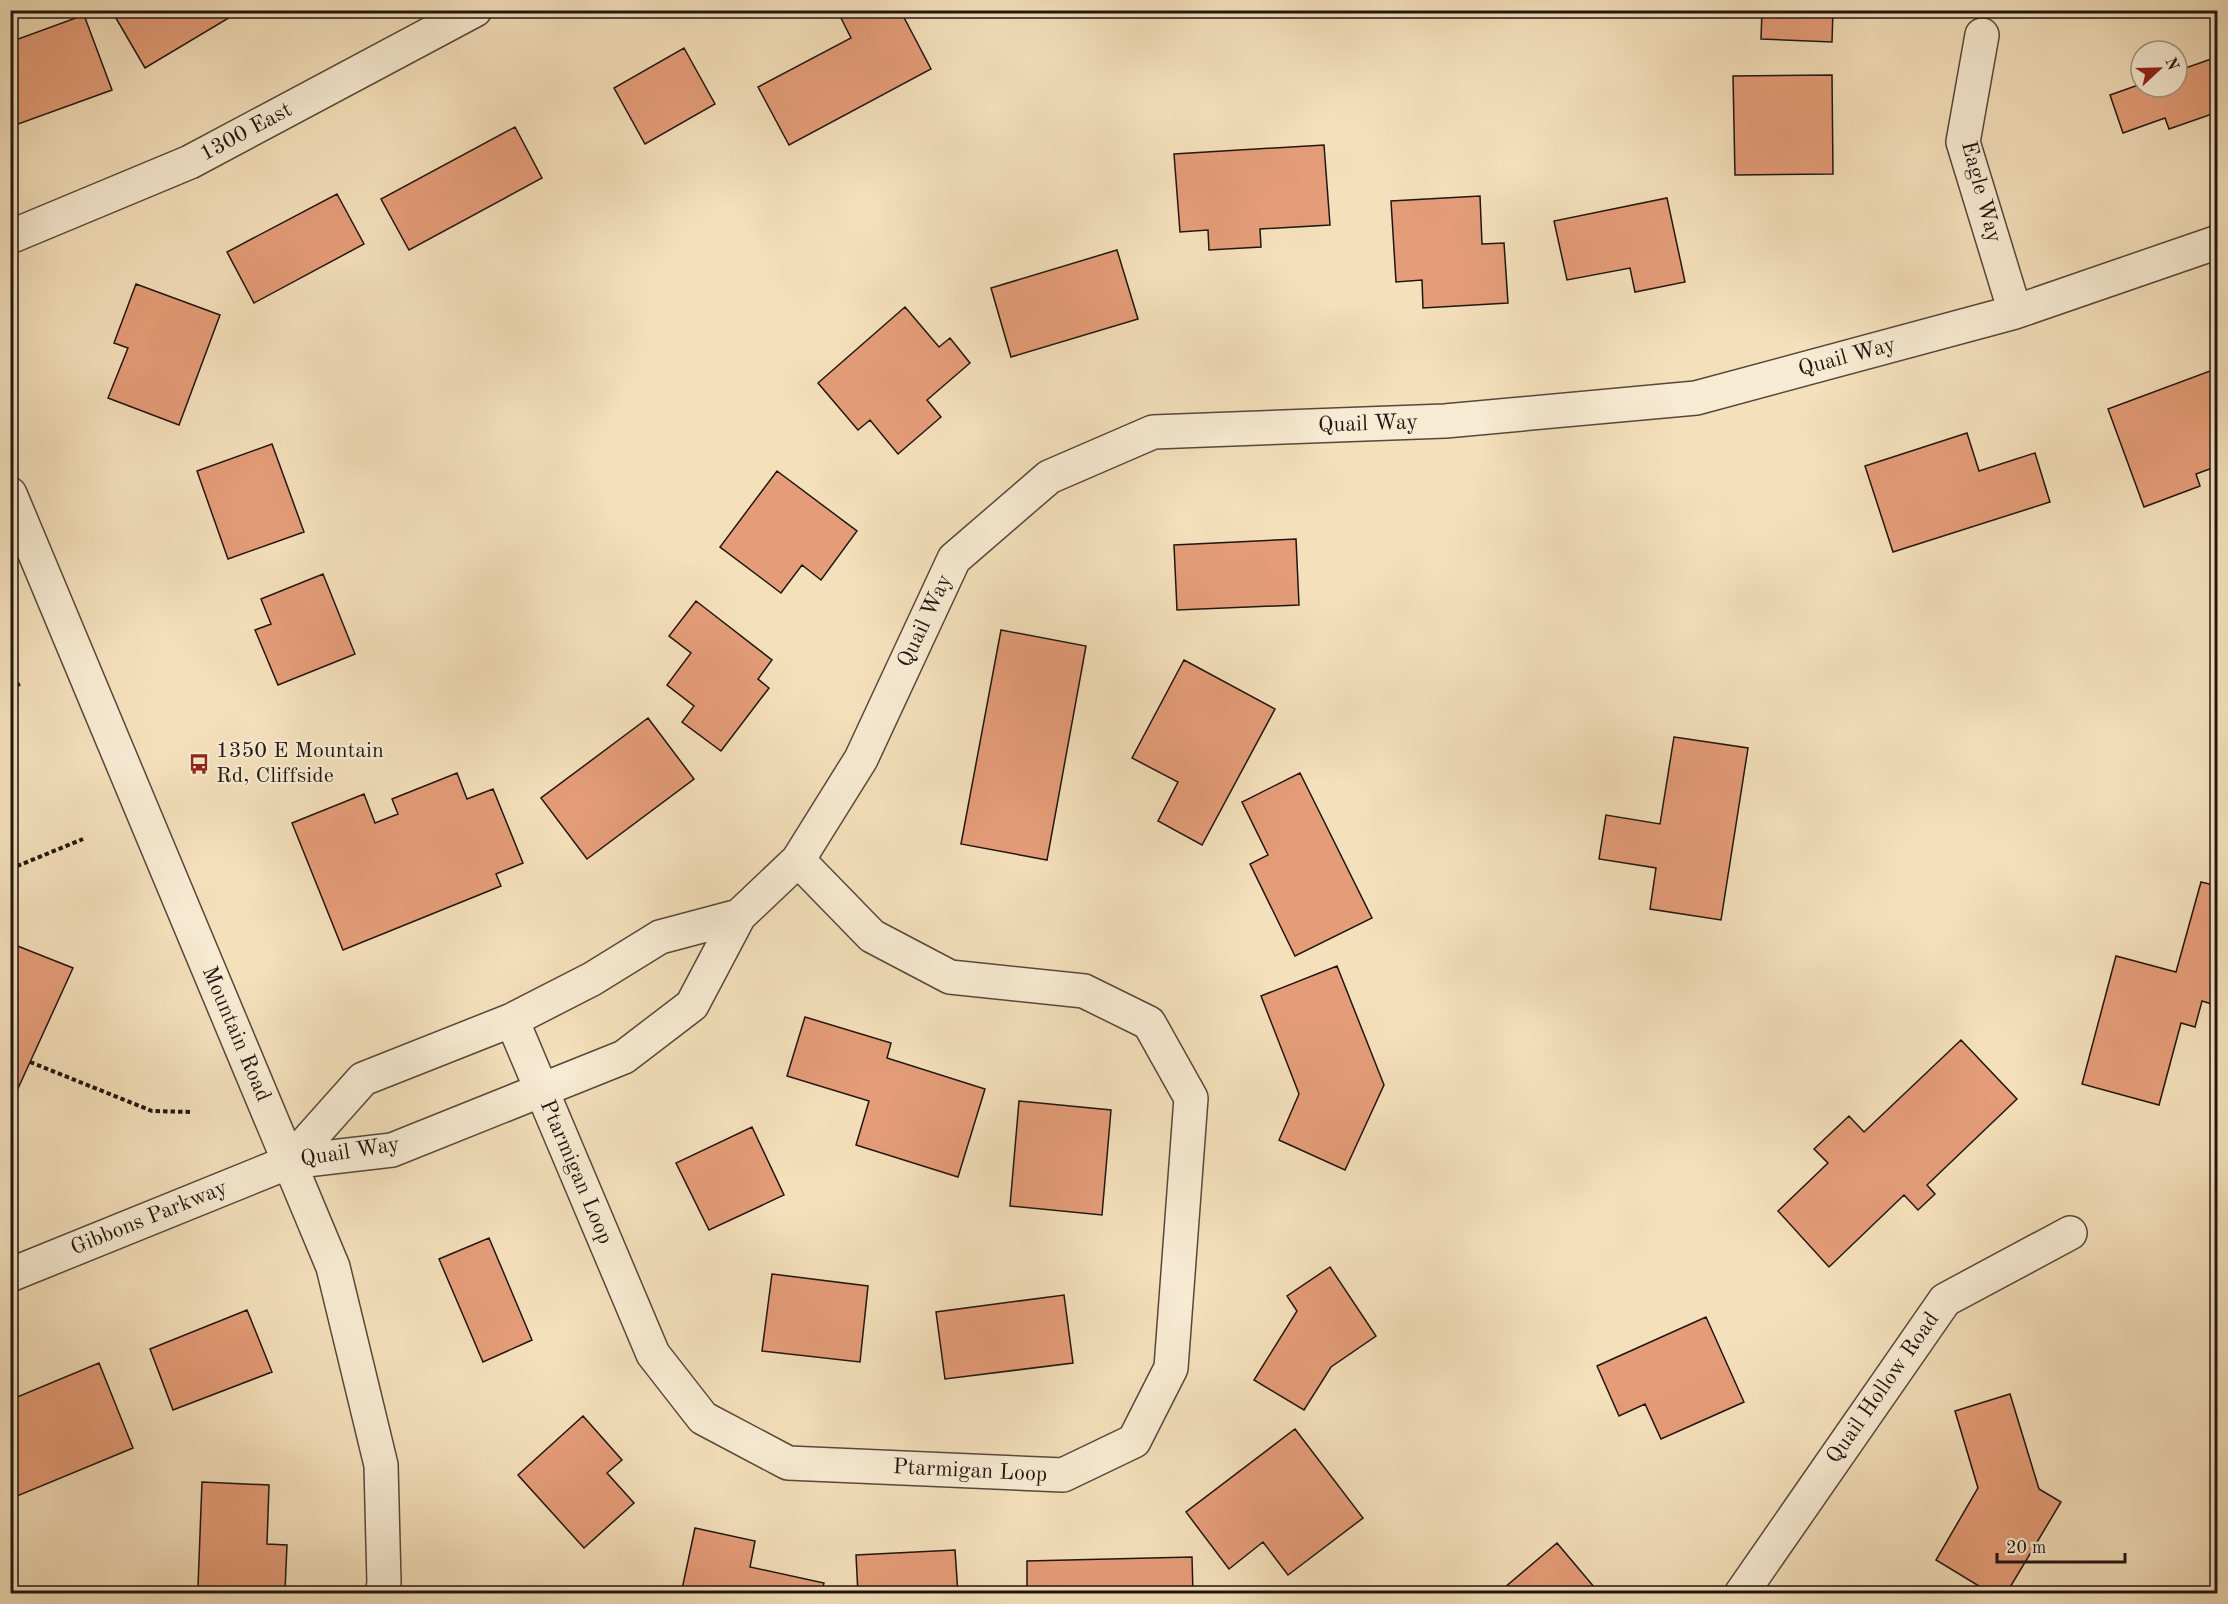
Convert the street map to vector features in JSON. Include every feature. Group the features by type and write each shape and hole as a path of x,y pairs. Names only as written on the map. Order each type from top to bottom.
{"street":[{"name":"1300 East","path":"10,237 190,162 475,10"},
{"name":"Eagle Way","path":"1982,35 1963,142 2015,312"},
{"name":"Quail Way","path":"288,1162 392,1150 624,1057 692,1005 738,916 798,860 861,759 954,559 1049,477 1153,432 1445,421 1696,398 2015,312 2217,242"},
{"name":"Mountain Road","path":"10,494 333,1267 381,1465 384,1582 382,1593"},
{"name":"Ptarmigan Loop","path":"512,1020 654,1354 703,1418 788,1463 1063,1475 1134,1441 1171,1368 1191,1098 1149,1023 1084,991 950,977 872,936 798,860"},
{"name":"Quail Way","path":"288,1162 363,1079 512,1020 592,979 660,937 738,916"},
{"name":"Gibbons Parkway","path":"10,1275 288,1162"},
{"name":"Quail Hollow Road","path":"1741,1593 1945,1300 2070,1233"}],"path":[{"path":"10,688 20,684"},
{"path":"10,869 83,839"},
{"path":"30,1062 152,1111 193,1112"}],"building":[{"path":"118,10 242,10 145,68 113,13"},
{"path":"855,10 900,10 931,69 789,145 758,87 851,38 841,18"},
{"path":"1762,10 1833,10 1832,42 1761,39"},
{"path":"84,15 112,90 10,127 10,42"},
{"path":"684,48 715,104 645,144 614,88"},
{"path":"2214,58 2218,69 2218,112 2169,129 2165,118 2123,133 2110,95 2129,88 2129,99 2189,99 2189,67"},
{"path":"1832,75 1833,174 1735,175 1733,76"},
{"path":"515,127 542,178 409,250 381,199"},
{"path":"1324,145 1330,225 1260,229 1261,247 1209,250 1208,230 1180,232 1174,154"},
{"path":"337,194 364,244 254,303 227,252"},
{"path":"1480,196 1482,244 1504,243 1508,303 1423,308 1422,280 1396,282 1391,201"},
{"path":"1667,198 1685,282 1635,292 1630,268 1567,280 1554,221"},
{"path":"1117,250 1138,319 1011,357 991,288"},
{"path":"136,284 220,315 179,425 108,398 128,348 114,343"},
{"path":"905,307 939,347 950,338 970,363 927,400 941,417 898,454 870,420 858,430 818,383"},
{"path":"2218,368 2218,466 2196,474 2200,486 2144,507 2108,409"},
{"path":"1967,433 1979,471 2035,453 2050,502 1893,552 1865,466"},
{"path":"272,444 304,532 228,559 197,471"},
{"path":"777,471 857,531 821,580 802,565 781,593 720,547"},
{"path":"1296,539 1299,605 1177,610 1174,545"},
{"path":"323,574 355,654 278,685 255,630 271,624 261,599"},
{"path":"696,601 772,660 758,679 769,688 721,751 682,722 694,706 667,685 691,653 669,636"},
{"path":"1001,630 1086,646 1047,860 961,844"},
{"path":"1184,660 1275,709 1202,845 1158,821 1178,782 1132,758"},
{"path":"648,718 694,779 587,859 541,798"},
{"path":"1674,737 1748,748 1721,920 1650,909 1656,868 1599,859 1606,815 1660,824"},
{"path":"457,773 467,799 493,789 523,863 496,874 501,886 343,950 292,823 364,794 375,823 398,814 392,799"},
{"path":"1300,773 1372,918 1295,956 1250,864 1268,855 1242,802"},
{"path":"2201,882 2218,886 2218,1006 2202,1001 2195,1027 2181,1023 2159,1105 2082,1084 2116,956 2176,972"},
{"path":"10,943 73,968 10,1106"},
{"path":"1337,966 1384,1085 1345,1170 1279,1140 1299,1094 1261,996"},
{"path":"805,1017 891,1043 887,1058 985,1089 958,1177 856,1145 869,1101 787,1076"},
{"path":"1961,1040 2017,1099 1927,1185 1935,1194 1918,1210 1904,1195 1829,1267 1778,1211 1828,1163 1814,1149 1849,1116 1864,1132"},
{"path":"1019,1101 1111,1110 1102,1215 1010,1206"},
{"path":"752,1127 784,1195 709,1230 676,1163"},
{"path":"489,1238 532,1340 483,1362 439,1259"},
{"path":"1330,1267 1376,1336 1331,1367 1304,1410 1254,1380 1297,1311 1287,1296"},
{"path":"772,1274 868,1286 860,1362 762,1351"},
{"path":"1064,1295 1073,1363 945,1379 936,1312"},
{"path":"247,1310 272,1372 173,1410 150,1349"},
{"path":"1706,1317 1744,1402 1661,1439 1645,1404 1619,1416 1597,1366"},
{"path":"99,1363 133,1448 10,1499 10,1400"},
{"path":"2010,1394 2039,1489 2061,1502 2006,1594 1992,1594 1936,1560 1978,1488 1955,1411"},
{"path":"583,1416 622,1460 607,1473 634,1503 584,1548 518,1475"},
{"path":"1295,1429 1363,1518 1288,1575 1263,1542 1229,1569 1186,1512"},
{"path":"202,1482 269,1485 267,1544 287,1545 285,1590 198,1587"},
{"path":"695,1528 755,1541 750,1567 824,1583 821,1594 681,1594"},
{"path":"1557,1543 1600,1594 1497,1594"},
{"path":"955,1550 958,1594 858,1594 856,1555"},
{"path":"1192,1557 1193,1594 1027,1594 1027,1561"}],"place":[{"name":"1350 E Mountain Rd, Cliffside","path":"199,764"}]}
